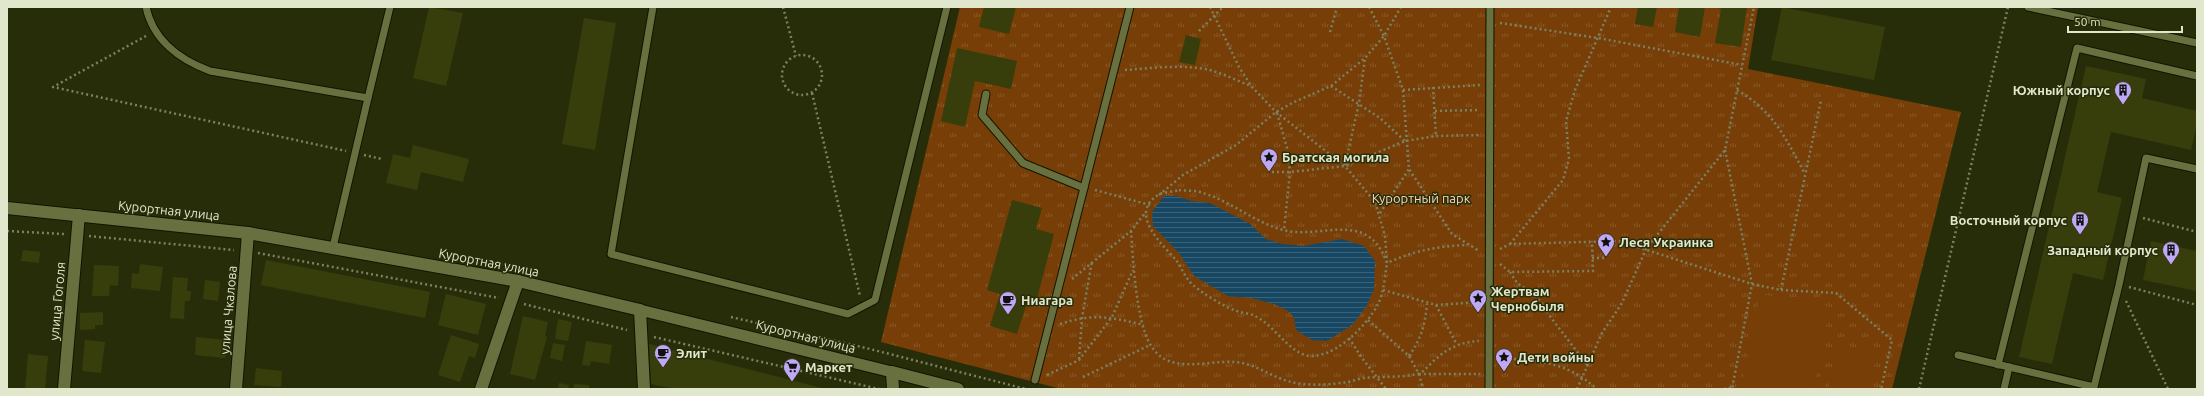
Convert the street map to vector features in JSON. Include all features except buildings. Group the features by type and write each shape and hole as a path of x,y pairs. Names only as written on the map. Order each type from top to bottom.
{"street":[{"name":"Курортная улица","path":"7,208 248,232 518,281 958,389"},
{"name":"улица Гоголя","path":"64,389 79,215"},
{"name":"улица Чкалова","path":"236,389 248,232"},
{"path":"481,389 518,281"},
{"path":"640,310 644,389"},
{"path":"892,372 893,389"}],"lane":[{"path":"146,7 155,31 169,48 188,63 210,71 368,98"},
{"path":"333,247 354,153 390,7"},
{"path":"654,7 611,254 848,314 875,300 947,7"},
{"path":"1035,380 1130,7"},
{"path":"1489,389 1490,7"},
{"path":"2028,7 2197,43"},
{"path":"1998,365 2077,48 2197,76"},
{"path":"986,94 982,114 1023,163 1084,188"},
{"path":"1958,355 2094,387 2119,284 2146,158 2197,169"},
{"path":"2004,389 2009,367"}],"path":[{"path":"783,7 796,56"},
{"path":"1146,212 1147,222 1151,231 1177,262 1193,285 1234,310 1254,316 1270,326 1292,347 1303,354 1317,356 1329,353 1349,338 1368,320 1379,303 1383,290 1387,263 1385,236 1376,202 1345,166 1276,112 1252,86 1239,67 1210,7"},
{"path":"1199,31 1223,7"},
{"path":"1330,32 1336,7"},
{"path":"1368,7 1384,36 1403,90 1405,141 1409,169 1452,234 1467,245 1489,256 1510,272 1517,283 1532,293 1541,302 1549,316 1588,366"},
{"path":"1058,291 1092,261 1131,231 1158,195 1184,175 1236,145 1276,112 1331,86 1365,58 1384,36 1400,7"},
{"path":"1489,256 1510,244 1563,180 1569,159 1566,121 1574,90 1611,7"},
{"path":"1724,389 1732,388 1752,284 1725,150 1754,7"},
{"path":"1919,389 2008,7"},
{"path":"1490,22 1598,38 1742,65"},
{"path":"155,31 53,87 382,159"},
{"path":"796,56 808,56 815,59 823,74 821,83 812,93 802,96 795,95 784,86 782,72 785,64 796,56"},
{"path":"1345,166 1359,103 1365,58"},
{"path":"1114,70 1182,67 1197,68 1211,71 1252,86"},
{"path":"1403,90 1490,84"},
{"path":"1331,86 1359,103 1405,141"},
{"path":"1433,87 1436,136"},
{"path":"1737,90 1756,102 1775,122 1805,174"},
{"path":"812,93 863,306"},
{"path":"1781,290 1821,100"},
{"path":"1435,111 1489,110"},
{"path":"1276,112 1287,148 1290,172 1284,230"},
{"path":"1272,172 1290,172 1345,166 1405,141 1436,136 1490,134"},
{"path":"1577,389 1584,377 1602,333 1622,303 1646,249 1725,150"},
{"path":"1380,213 1409,169"},
{"path":"1084,188 1150,205"},
{"path":"1158,195 1179,190 1201,192 1228,202 1265,224 1284,230 1309,234 1346,230 1362,233 1374,240 1387,263"},
{"path":"2133,215 2197,232"},
{"path":"7,231 77,235 247,251 511,300 641,334 879,389"},
{"path":"1131,231 1133,270 1144,326 1150,345 1163,358 1182,366 1234,362 1251,365 1291,382 1321,384 1376,377 1419,374 1489,374"},
{"path":"1510,272 1593,271 1592,241"},
{"path":"1510,244 1619,241 1752,284 1781,290 1836,293 1892,340 1881,389"},
{"path":"1387,263 1408,254 1430,248 1467,245"},
{"path":"1592,258 1604,258"},
{"path":"1079,360 1082,318 1092,261"},
{"path":"1035,380 1079,360 1112,317 1133,270"},
{"path":"2119,284 2197,305"},
{"path":"2119,284 2168,389"},
{"path":"1383,290 1427,304 1436,305 1489,302"},
{"path":"1409,356 1421,338 1425,327 1427,304"},
{"path":"1436,305 1457,345"},
{"path":"1049,328 1082,318 1112,317 1144,326"},
{"path":"1368,320 1409,356 1419,374 1423,389"},
{"path":"1349,338 1386,389"},
{"path":"1419,374 1445,351 1457,345 1489,340"},
{"path":"1083,376 1150,345"},
{"path":"1489,357 1538,361 1564,367 1584,377 1597,389"}],"green space":[{"name":"Курортный парк","path":"960,7 1758,7 1748,69 1961,112 1892,389 1061,389 881,342"},
{"path":"1760,294 1830,307 1814,389 1741,389"},
{"path":"1839,346 1877,355 1868,389 1828,389"}],"water":[{"path":"1164,196 1177,196 1191,201 1210,203 1250,224 1266,239 1282,244 1303,246 1342,239 1364,246 1375,261 1374,289 1366,307 1352,325 1327,341 1312,340 1296,330 1294,317 1288,311 1274,304 1251,298 1228,296 1194,276 1179,253 1153,226 1152,212"}],"place":[{"name":"Южный корпус","path":"2123,105"},
{"name":"Братская могила","path":"1269,172"},
{"name":"Восточный корпус","path":"2080,235"},
{"name":"Леся Украинка","path":"1606,257"},
{"name":"Западный корпус","path":"2171,265"},
{"name":"Жертвам Чернобыля","path":"1478,313"},
{"name":"Ниагара","path":"1008,315"},
{"name":"Элит","path":"663,368"},
{"name":"Дети войны","path":"1504,372"},
{"name":"Маркет","path":"792,382"}]}
